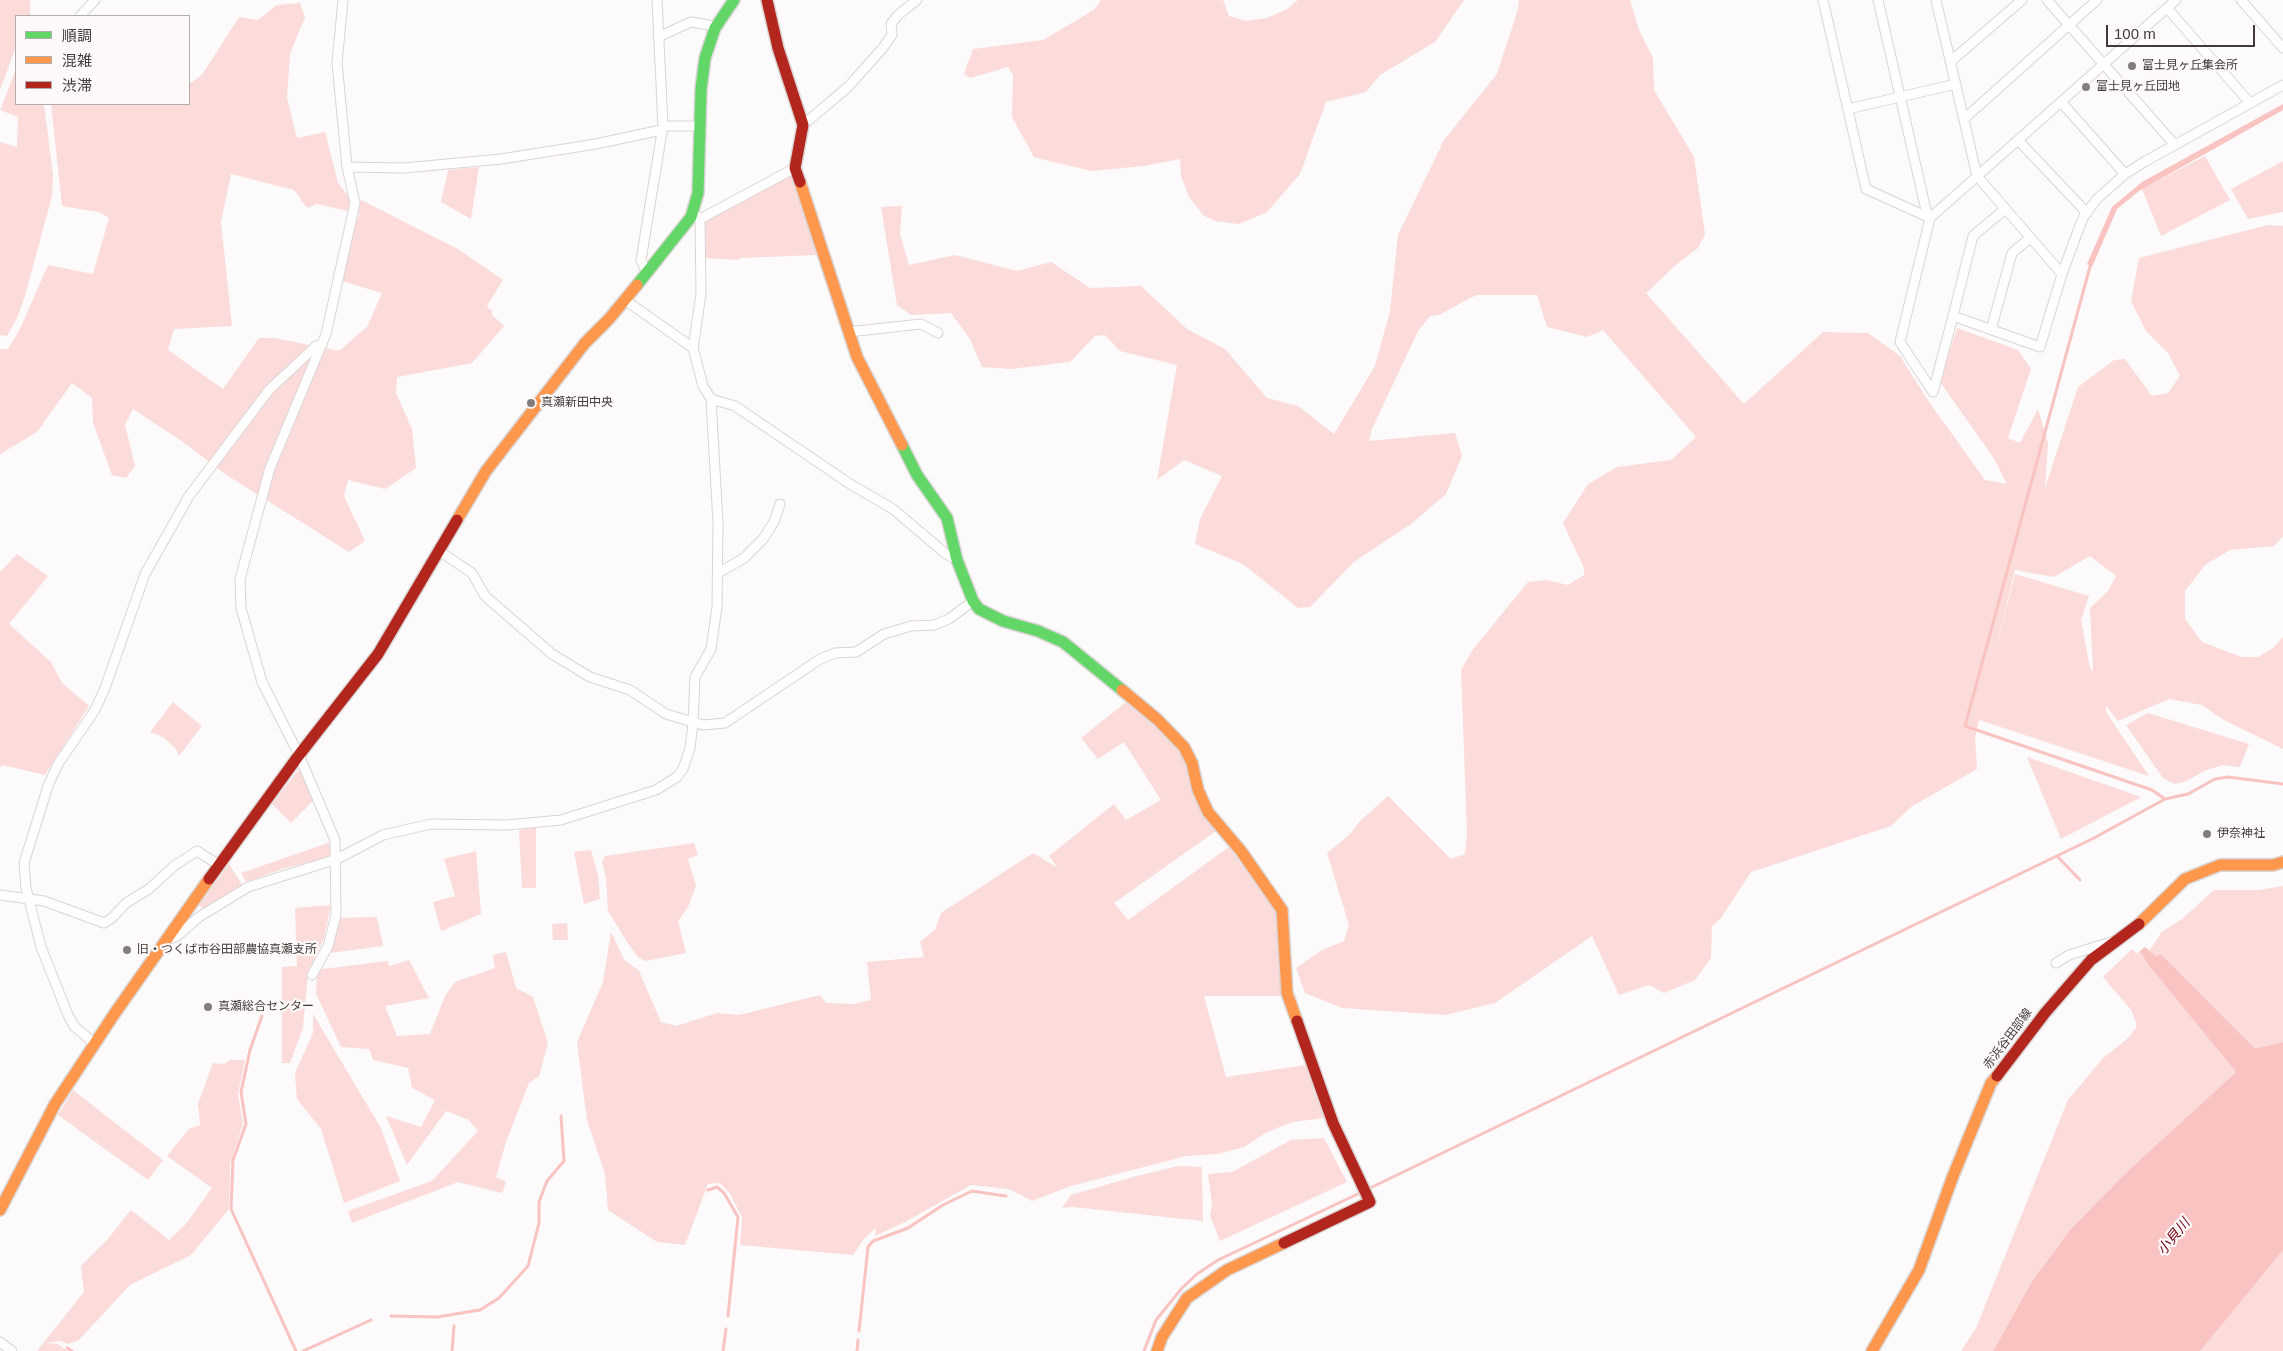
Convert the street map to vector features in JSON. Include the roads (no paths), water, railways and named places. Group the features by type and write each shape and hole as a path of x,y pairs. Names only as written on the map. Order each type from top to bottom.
{"street":[{"path":"81,15 95,0"},
{"path":"312,975 328,946 336,915 337,859 335,840 300,755 262,682 241,608 240,580 270,468 322,345 355,203 347,167 337,63 343,0"},
{"path":"647,273 642,260 662,128 657,0"},
{"path":"165,940 176,938 199,917 248,887 337,859 384,836 417,827 452,822 507,824 561,820 656,790 677,777 683,769 690,748 695,677 711,649 717,608 718,572 712,399 703,386 693,348 701,294 697,215 700,126 705,58 715,28 734,0"},
{"path":"767,0 778,48 803,125 795,168 848,332 857,357 917,475 947,518 957,560 973,601 979,609 996,618 1038,631 1063,642 1158,720 1184,747 1192,763 1201,797 1208,812 1240,851 1282,910 1287,993 1333,1123 1370,1202 1227,1270 1198,1289 1187,1298 1174,1317 1162,1337 1157,1351"},
{"path":"803,125 848,87 871,62 892,35 891,24 898,14 917,0"},
{"path":"1824,0 1866,189 1930,218"},
{"path":"1878,0 1899,97 1926,210 1930,218"},
{"path":"1946,0 1937,4 1978,176 2062,274"},
{"path":"1950,62 2022,0"},
{"path":"2047,0 2175,145"},
{"path":"1964,119 2097,0"},
{"path":"2005,209 1973,236 1932,392 1900,342 1930,218 2176,0"},
{"path":"2241,0 2283,48"},
{"path":"2167,8 2250,103"},
{"path":"658,37 691,22 715,28"},
{"path":"1848,109 1956,84"},
{"path":"1953,316 2040,347 2062,274 2086,213 2097,199 2125,174 2283,85"},
{"path":"2061,102 2125,174"},
{"path":"347,167 404,168 500,159 596,144 662,128 700,126"},
{"path":"2018,140 2086,213"},
{"path":"0,1210 39,1132 94,1044 218,865 378,654 486,471 506,442 585,343 625,300 697,215 795,168"},
{"path":"1991,330 2012,253 2030,238"},
{"path":"625,300 693,348"},
{"path":"848,332 921,324 938,333"},
{"path":"94,1044 74,1026 68,1015 41,947 29,897 24,864 48,786 58,764 95,710 105,688 145,574 189,496 280,379 316,346 322,345"},
{"path":"712,399 736,406 850,484 893,509 946,554 957,560"},
{"path":"718,572 744,558 763,539 774,522 780,504"},
{"path":"439,551 472,573 485,596 552,654 590,677 630,690 666,714 693,722 714,725 725,723 820,659 836,653 856,652 884,634 911,626 934,626 948,619 973,601"},
{"path":"0,895 29,897 60,906 104,923 112,918 126,903 149,889 174,866 197,851 218,865"},
{"name":"赤浜谷田部線","path":"1872,1351 1919,1270 1953,1176 1992,1083 2045,1014 2085,967 2114,942 2148,917 2185,879 2220,865 2273,865 2283,862"},
{"path":"2056,963 2068,955 2114,942"},
{"path":"0,1342 12,1351"}],"water":[{"path":"2283,104 2283,110 2139,191 2117,209 2092,267 2087,264 2112,207 2142,182"},
{"name":"小貝川","path":"2145,947 2156,956 2161,954 2255,1049 2283,1042 2283,1250 2200,1351 1993,1351 2031,1283 2071,1229 2129,1170 2236,1072 2148,964 2140,951"}],"waterway":[{"path":"2091,263 1965,726 2152,790 2165,799"},
{"path":"1368,1189 2094,838 2165,799 2188,794 2215,779 2228,777 2283,784"},
{"path":"2057,856 2080,880"},
{"path":"262,1016 250,1050 241,1092 246,1124 233,1160 231,1209 296,1351"},
{"path":"391,1316 437,1317 480,1310 499,1298 528,1266 539,1223 539,1202 547,1181 564,1161 561,1116"},
{"path":"708,1190 717,1187 724,1193 738,1217 728,1316"},
{"path":"859,1331 868,1247 873,1241 908,1228 943,1205 972,1191 1006,1196"},
{"path":"1144,1351 1156,1320 1182,1288 1197,1274 1218,1260 1362,1192"},
{"path":"303,1351 371,1320"},
{"path":"452,1351 454,1326"},
{"path":"723,1351 726,1329"},
{"path":"857,1351 858,1340"},
{"path":"67,1348 72,1351"}],"place":[{"name":"富士見ヶ丘集会所","path":"2132,66"},
{"name":"富士見ヶ丘団地","path":"2086,87"},
{"name":"真瀬新田中央","path":"531,403"},
{"name":"伊奈神社","path":"2207,834"},
{"name":"旧・つくば市谷田部農協真瀬支所","path":"127,950"},
{"name":"真瀬総合センター","path":"208,1007"}]}
